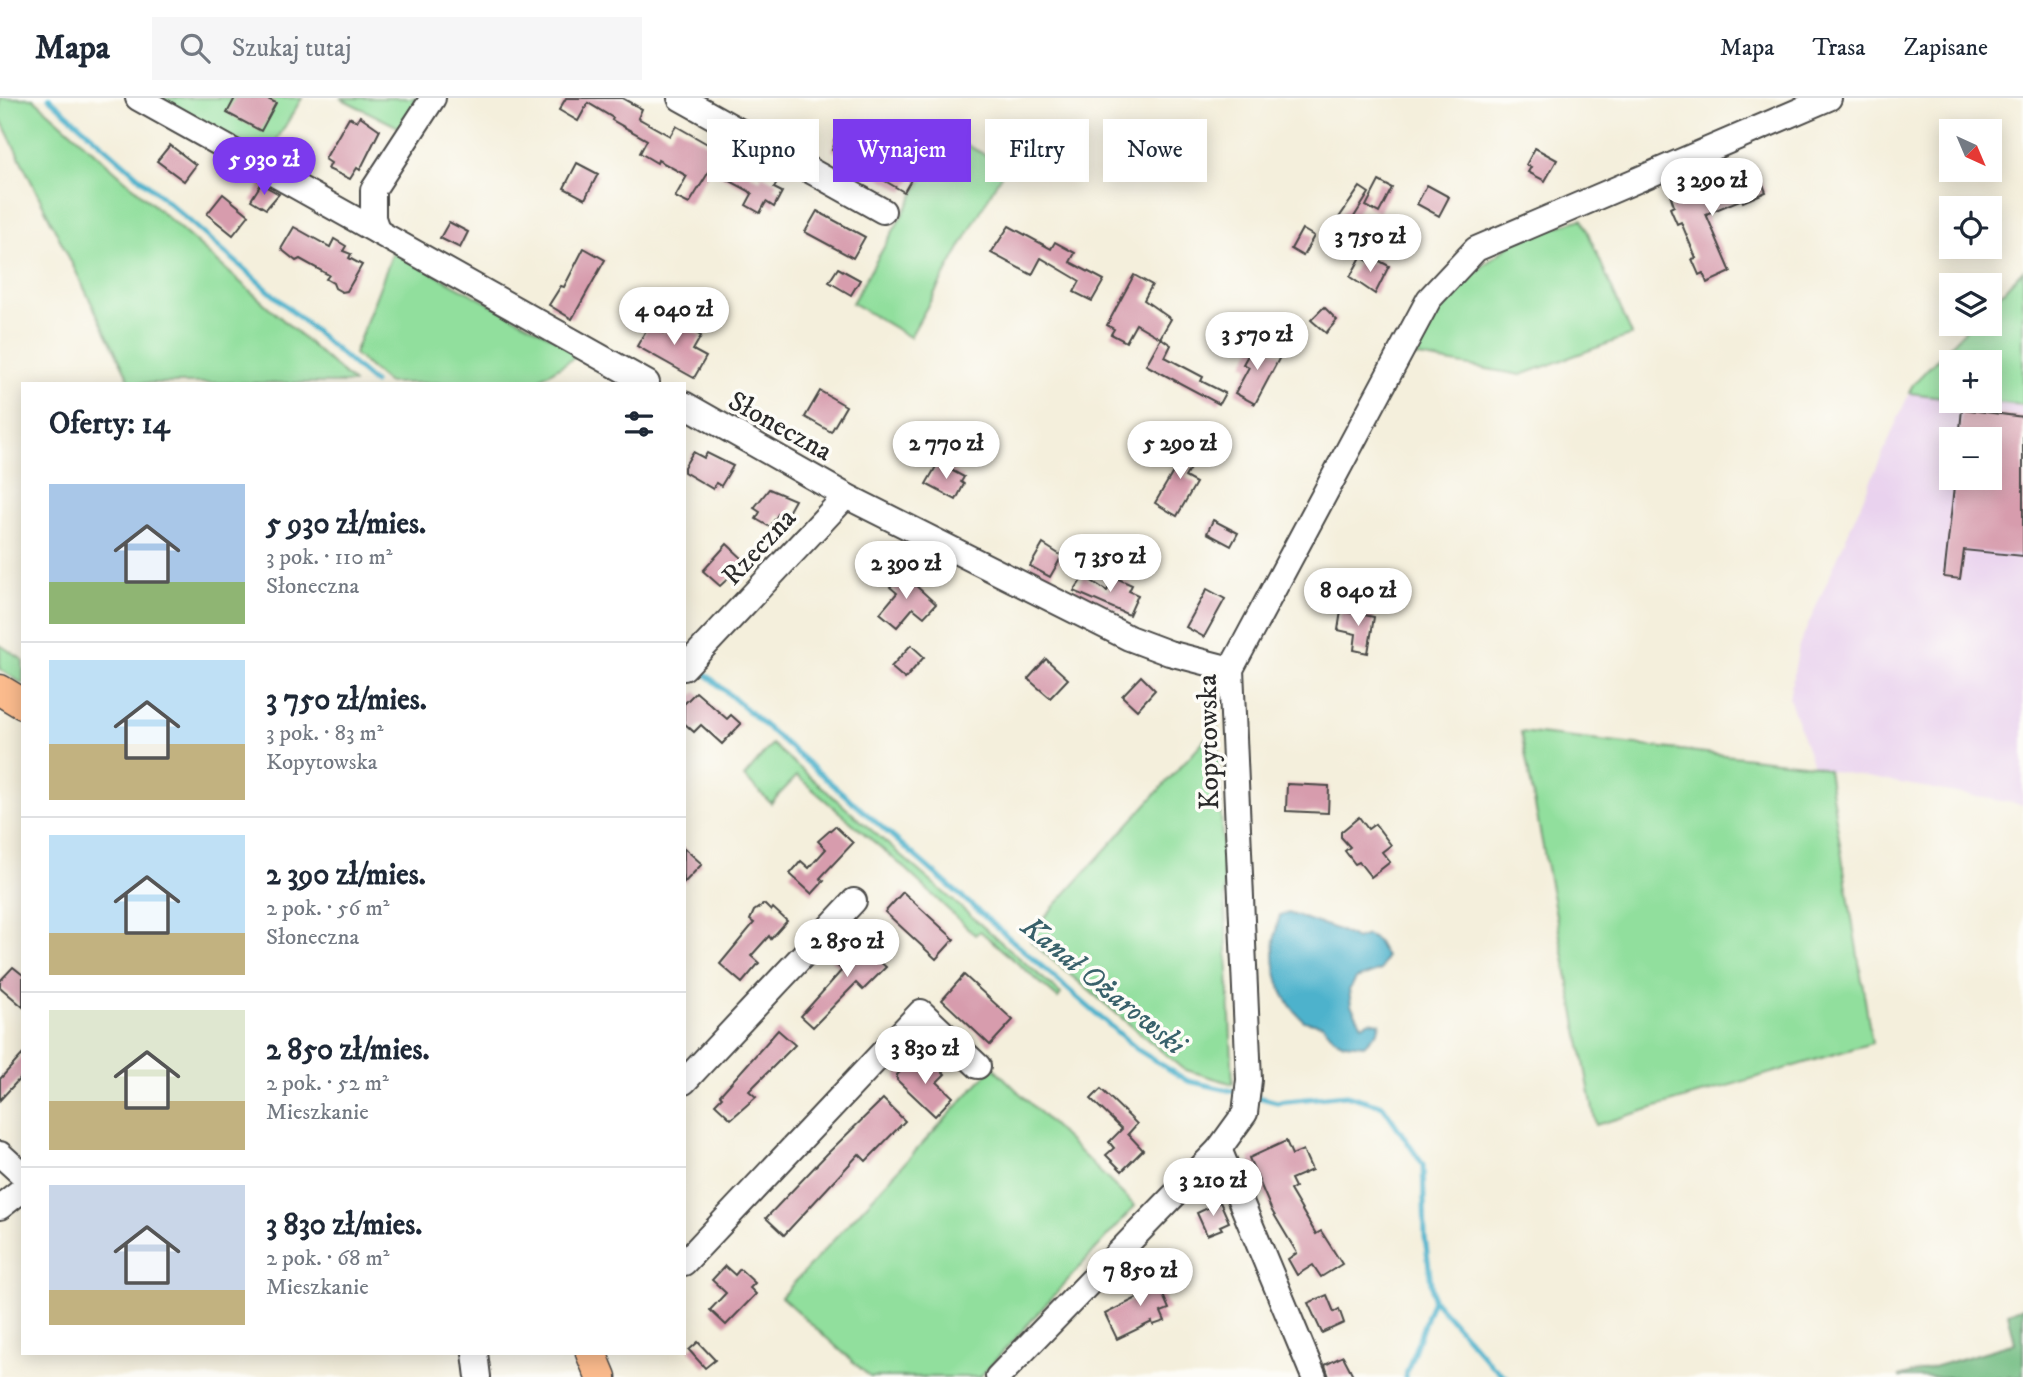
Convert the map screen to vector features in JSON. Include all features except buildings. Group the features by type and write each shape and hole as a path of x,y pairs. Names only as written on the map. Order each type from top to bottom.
{"main road":[{"path":"0,690 21,703"}],"street":[{"path":"138,98 645,382"},
{"path":"378,232 373,218 373,190 433,98"},
{"path":"680,98 883,211"},
{"name":"Kopytowska","path":"998,1377 1219,1149 1245,1113 1247,1095 1231,669 1429,299 1476,249 1829,98"},
{"name":"Słoneczna","path":"686,405 846,496 1129,638 1169,653 1231,669"},
{"name":"Rzeczna","path":"686,666 846,496"},
{"path":"686,1080 854,901"},
{"path":"686,1261 921,1012 978,1066"},
{"path":"1219,1149 1314,1377"},
{"path":"0,1154 21,1173"},
{"path":"0,1207 21,1191"},
{"path":"475,1355 478,1377"}],"shaded area":[{"path":"1909,393 1939,397 1939,413 2002,413 2002,403 2023,405 2023,805 1828,770 1813,765 1789,698 1799,646"}],"green space":[{"path":"0,98 33,98 353,382 131,382 0,118"},
{"path":"158,98 302,98 266,158"},
{"path":"340,98 424,98 404,130"},
{"path":"971,147 985,155 985,182 997,182 910,337 852,303 921,182 971,182"},
{"path":"1582,219 1632,335 1521,375 1413,356 1452,291 1517,239"},
{"path":"393,252 582,353 535,382 387,382 354,354"},
{"path":"2023,270 2023,405 2002,403 2002,350 1946,350 1959,336 2002,336 2002,292"},
{"path":"1939,357 1939,397 1909,393 1913,384"},
{"path":"0,645 21,659 21,683 0,669"},
{"path":"1217,726 1233,1084 1183,1069 1031,942 1030,933"},
{"path":"1521,732 1813,765 1828,770 1872,1043 1596,1125"},
{"path":"772,744 1061,994 1058,998 980,931 975,935 901,865 797,776 771,803 744,777"},
{"path":"993,1067 1135,1206 980,1377 870,1377 781,1297"},
{"path":"2023,1307 2023,1377 1899,1377 2015,1343 2008,1313"}],"water":[{"path":"1288,913 1336,929 1356,939 1367,935 1377,941 1386,957 1381,970 1356,979 1349,990 1351,1005 1362,1025 1370,1021 1380,1023 1378,1031 1364,1045 1344,1043 1334,1038 1323,1025 1304,1021 1285,998 1276,972 1274,944 1280,915"}],"waterway":[{"name":"Kanał Ożarowski","path":"49,98 373,382"},
{"name":"Kanał Ożarowski","path":"701,670 1138,1050 1188,1081 1241,1093"},
{"name":"Kanał Ożarowski","path":"1254,1096 1277,1102 1346,1095 1383,1106 1423,1165 1425,1237 1433,1299 1492,1366 1506,1377"},
{"path":"1405,1377 1433,1299"}]}
